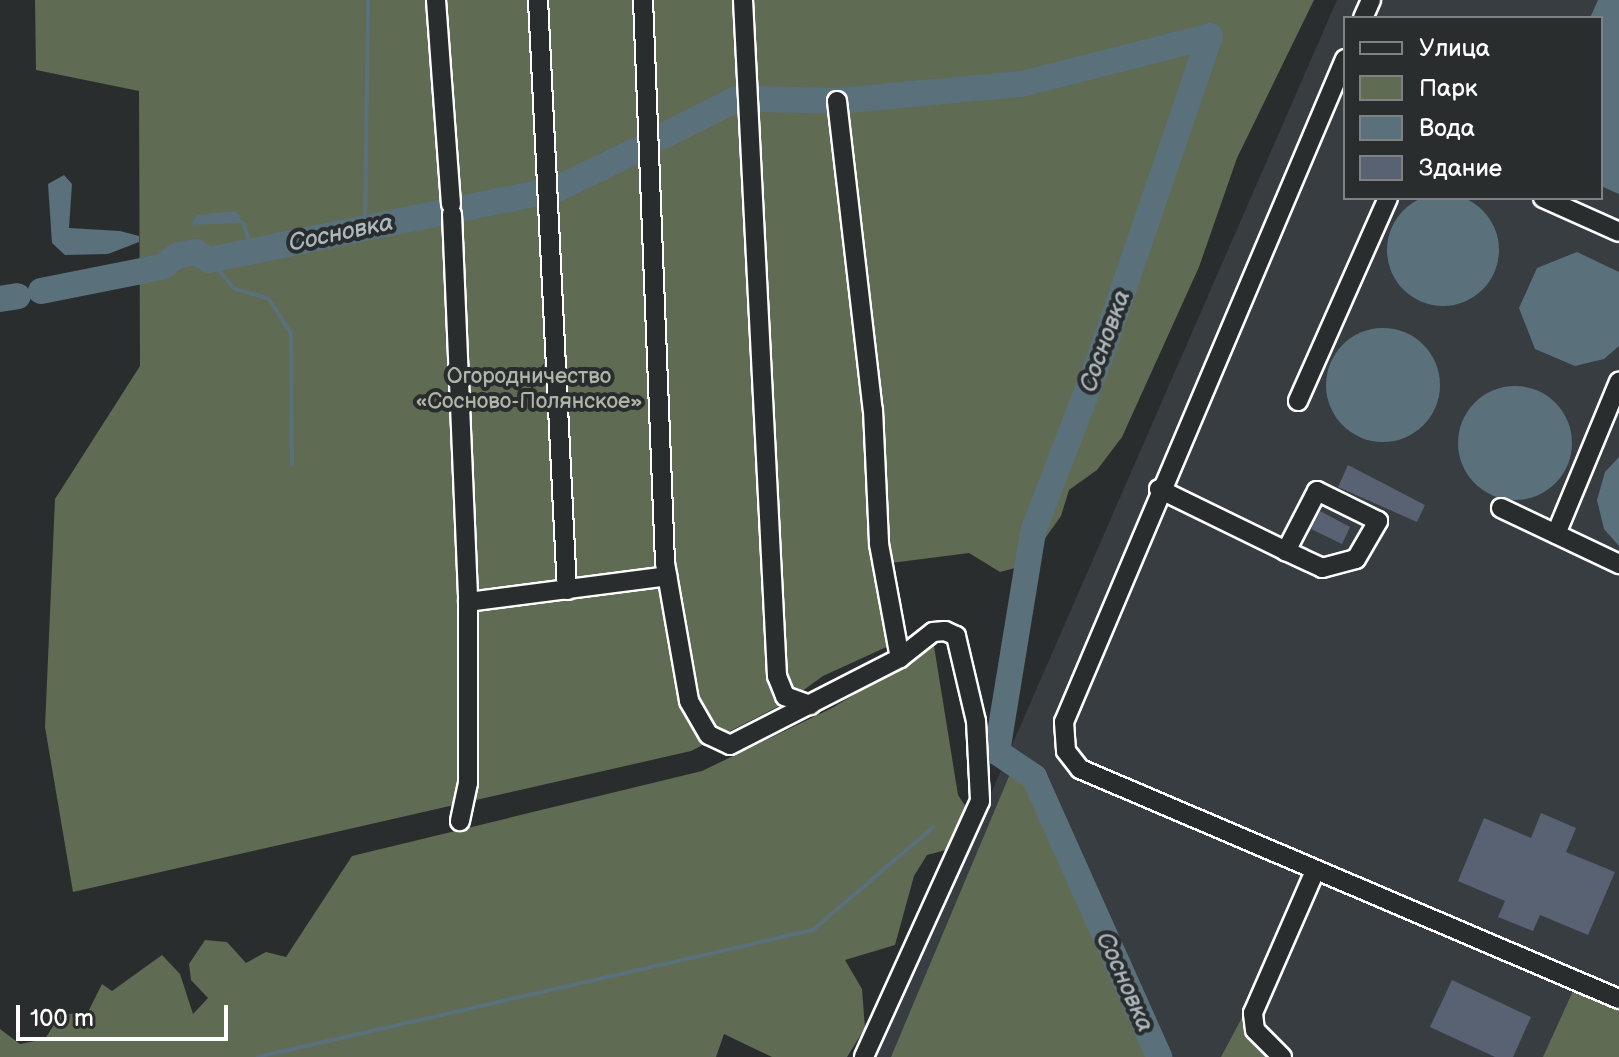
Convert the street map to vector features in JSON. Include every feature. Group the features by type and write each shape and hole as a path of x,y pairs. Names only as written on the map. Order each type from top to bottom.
{"lane":[{"path":"436,0 451,209 468,602 468,783 460,821"},
{"path":"538,0 567,590"},
{"path":"643,0 667,576 689,701 709,735 730,745 900,658 933,632 956,636 976,721 980,801 864,1057"},
{"path":"743,0 777,676 785,696 810,705"},
{"path":"1343,64 1159,489 1064,722 1066,751 1080,769 1619,999"},
{"path":"837,101 873,410 879,544 900,658"},
{"path":"1298,401 1387,200"},
{"path":"1547,200 1619,232"},
{"path":"1556,534 1619,382"},
{"path":"1159,489 1286,551 1322,568 1356,559 1378,521 1317,491 1286,551"},
{"path":"1501,508 1619,564"},
{"path":"468,602 667,576"},
{"path":"1282,1057 1255,1030 1253,1013 1315,871"}],"shaded area":[{"path":"1337,0 1619,0 1619,1057 876,1057"}],"green space":[{"name":"Огородничество «Сосново-Полянское»","path":"35,0 1314,0 1237,158 1199,267 1122,437 1097,470 1069,490 1061,516 1026,565 1000,572 969,553 883,564 893,644 823,676 787,702 691,751 73,892 45,727 55,499 140,366 139,91 36,70"},
{"path":"934,646 958,795 968,810 946,850 927,855 914,876 895,945 845,960 862,989 865,1028 847,1057 772,1057 724,1034 716,1057 0,1057 0,1029 20,1044 45,1039 60,1015 88,1012 102,984 112,991 162,955 180,974 193,1014 208,998 191,980 189,964 205,940 227,942 246,963 266,952 286,957 352,856 702,771 832,708"},
{"path":"1015,762 1150,1057 891,1057"},
{"path":"1261,982 1251,1008 1277,1057 1221,1057"},
{"path":"1573,991 1619,1008 1619,1057 1543,1057"}],"water":[{"path":"1598,0 1619,0 1619,194 1603,187 1603,16 1591,16"},
{"path":"64,175 72,184 69,228 120,231 139,236 139,242 108,254 65,255 52,243 48,184"},
{"path":"1418,200 1468,200 1490,219 1498,239 1498,261 1490,281 1474,297 1454,305 1432,305 1412,297 1396,281 1388,261 1391,229 1403,210"},
{"path":"236,211 243,223 191,225 197,215"},
{"path":"1577,252 1619,272 1619,346 1604,359 1575,366 1535,349 1519,308 1537,268"},
{"path":"1383,328 1405,333 1423,345 1435,363 1440,385 1435,407 1423,425 1405,437 1383,442 1361,437 1343,425 1331,407 1326,385 1331,363 1343,345 1361,333"},
{"path":"1515,386 1537,391 1555,403 1567,421 1572,443 1567,465 1555,483 1537,495 1515,500 1493,495 1475,483 1463,465 1458,443 1463,421 1475,403 1493,391"},
{"path":"1619,457 1619,546 1604,529 1597,500 1605,472"}],"building":[{"path":"1348,465 1425,505 1417,522 1338,487"},
{"path":"1320,511 1350,527 1342,544 1311,529"},
{"path":"1541,813 1576,828 1566,852 1615,872 1588,935 1540,915 1533,931 1498,917 1505,901 1458,881 1484,818 1531,838"},
{"path":"1452,980 1531,1017 1513,1057 1495,1057 1430,1027"}],"waterway":[{"path":"365,226 368,0"},
{"name":"Сосновка","path":"761,99 837,101 1022,84 1210,36 1102,352 1033,532 997,752 1034,777 1159,1057"},
{"name":"Сосновка","path":"661,137 737,99"},
{"name":"Сосновка","path":"41,291 162,267 178,255 196,252 209,260 557,189 639,149"},
{"path":"243,223 253,250"},
{"path":"209,260 235,289 269,299 291,333 292,465"},
{"name":"Сосновка","path":"0,299 18,296"},
{"path":"258,1057 813,930 933,827"}]}
